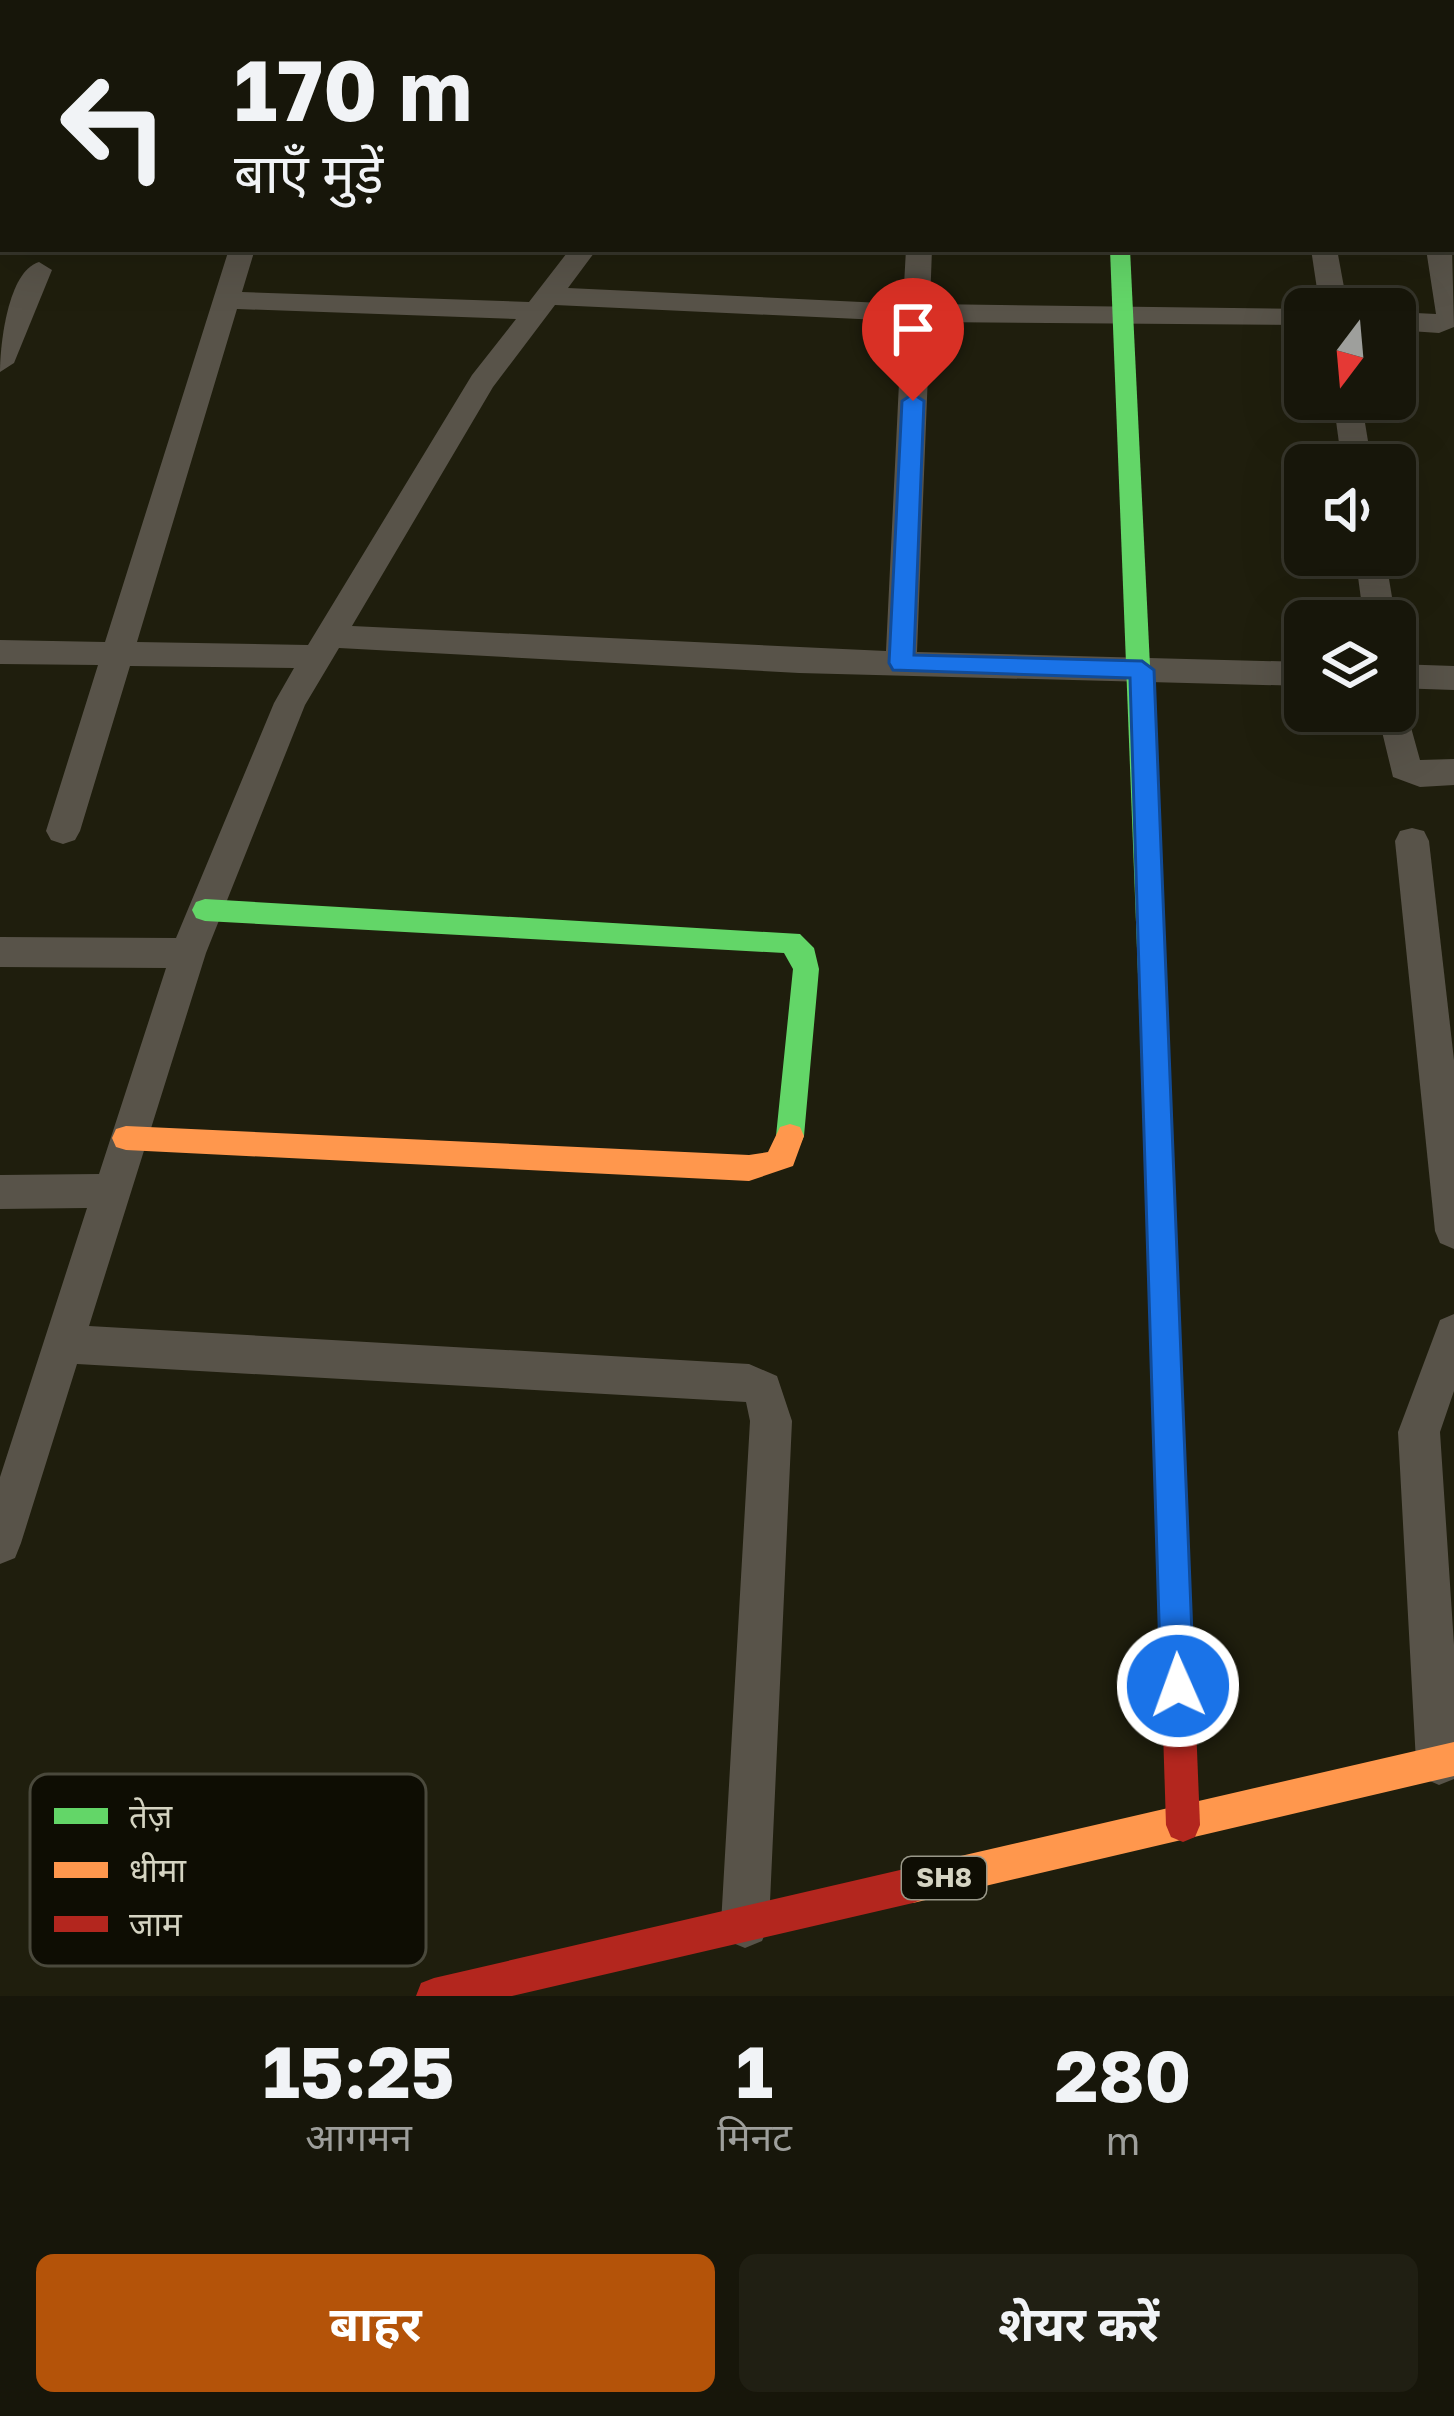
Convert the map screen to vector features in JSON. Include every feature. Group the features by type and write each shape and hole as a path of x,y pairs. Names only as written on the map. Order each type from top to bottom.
{"street":[{"path":"63,831 241,252"},
{"path":"0,1544 188,953 290,703 482,382 582,252"},
{"path":"901,663 920,252"},
{"path":"1120,252 1142,670 1183,1825"},
{"path":"1324,252 1330,288"},
{"path":"1416,322 1439,324 1450,317 1439,252"},
{"path":"0,363 39,270"},
{"path":"226,301 1284,316"},
{"path":"0,652 114,654 322,646 1284,673"},
{"path":"1416,677 1454,678"},
{"path":"1397,732 1405,768 1420,774 1454,772"},
{"path":"1412,842 1454,1231"},
{"path":"126,1138 749,1168 780,1163 788,1154 806,969 805,956 791,942 775,937 206,910"},
{"path":"0,952 188,953"},
{"path":"0,1192 110,1191"},
{"path":"1447,1760 1419,1432 1454,1333"},
{"path":"63,1344 749,1383 763,1390 772,1421 745,1924"},
{"name":"SH8","path":"434,1996 1447,1760"}],"traffic: fast":[{"path":"1120,252 1157,1104"},
{"path":"205,910 791,942 805,956 806,969 790,1136"}],"traffic: slow":[{"path":"126,1138 749,1168 778,1161 790,1136"},
{"path":"913,1885 1454,1759"}],"traffic: jam":[{"path":"1157,1104 1183,1825"},
{"path":"434,1996 913,1885"}],"route":[{"path":"913,401 901,663 1142,670 1178,1686"}]}
